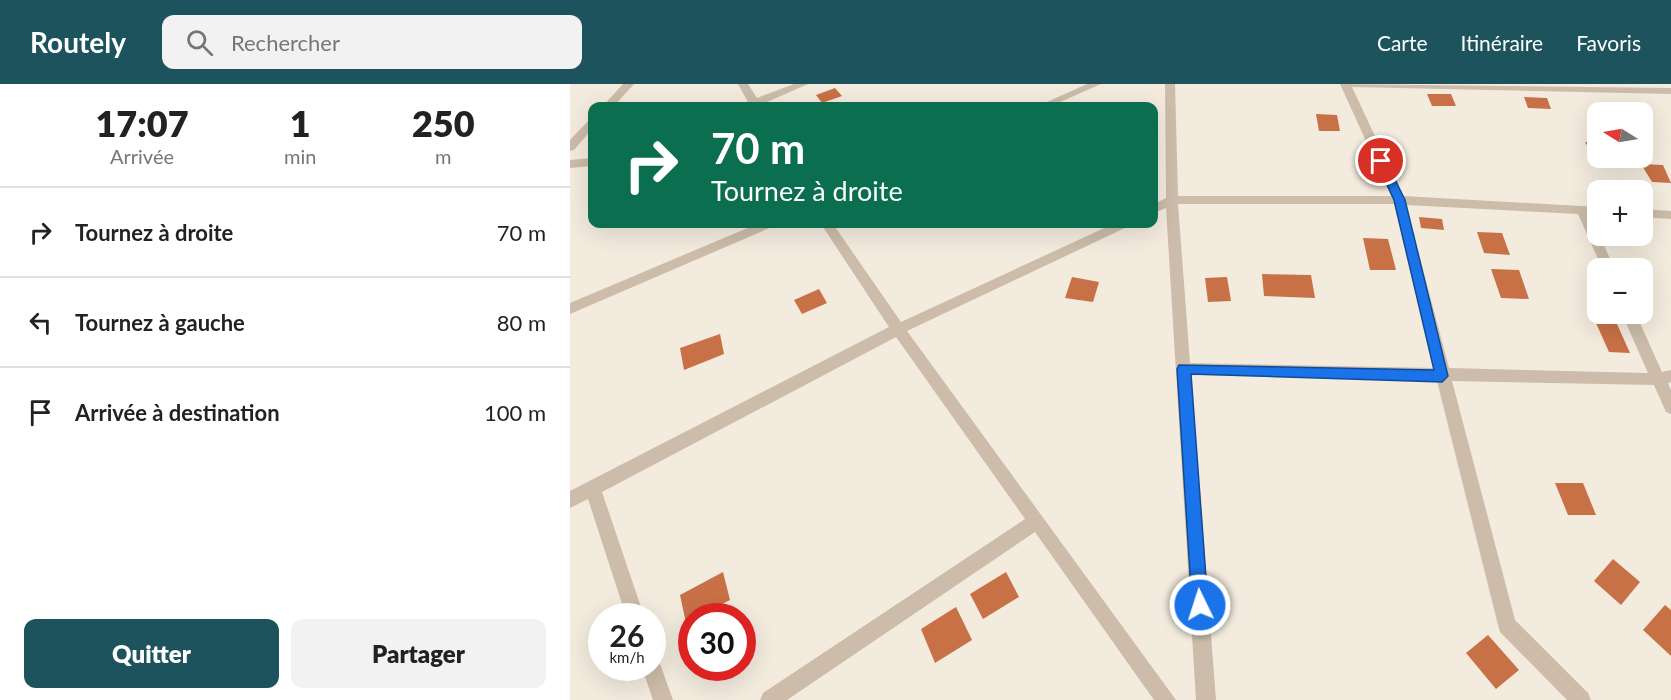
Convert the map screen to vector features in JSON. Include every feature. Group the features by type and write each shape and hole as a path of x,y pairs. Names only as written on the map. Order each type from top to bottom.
{"street":[{"path":"612,102 628,84"},
{"path":"742,84 750,102"},
{"path":"761,102 803,84"},
{"path":"1053,102 1096,84"},
{"path":"1170,84 1173,200 1206,700"},
{"path":"1581,700 1507,625 1399,200 1345,84 1671,91"},
{"path":"570,147 588,127"},
{"path":"570,164 588,162"},
{"path":"1158,207 1173,200 1399,200 1587,210"},
{"path":"1582,210 1604,258"},
{"path":"1653,214 1671,215"},
{"path":"570,309 759,228"},
{"path":"830,228 898,330 1166,700"},
{"path":"570,500 898,330 1115,228"},
{"path":"1635,324 1665,378 1671,407"},
{"path":"1184,369 1442,376 1665,378"},
{"path":"592,488 631,603"},
{"path":"770,700 1036,521"},
{"path":"656,681 663,700"}],"building":[{"path":"835,88 842,96 821,102 816,95"},
{"path":"1427,94 1451,94 1456,106 1432,106"},
{"path":"1524,97 1547,98 1551,109 1528,108"},
{"path":"1316,114 1337,115 1340,131 1319,131"},
{"path":"1653,165 1663,165 1671,183 1653,182 1643,168 1653,168"},
{"path":"1419,217 1442,219 1444,230 1421,228"},
{"path":"1477,232 1502,233 1510,255 1484,253"},
{"path":"1363,238 1388,239 1396,270 1370,270"},
{"path":"1491,269 1519,270 1529,299 1501,298"},
{"path":"1262,274 1311,275 1315,298 1264,296"},
{"path":"1072,277 1099,282 1093,302 1065,298"},
{"path":"1227,277 1231,301 1208,302 1205,278"},
{"path":"819,289 827,303 802,314 794,300"},
{"path":"1596,324 1617,324 1630,353 1609,352"},
{"path":"720,334 724,354 684,370 680,348"},
{"path":"1555,483 1583,483 1596,515 1568,515"},
{"path":"1613,559 1640,582 1621,605 1594,581"},
{"path":"723,572 730,600 724,603 682,603 680,595"},
{"path":"1006,572 1019,597 983,619 970,594"},
{"path":"1665,605 1671,610 1671,656 1643,630"},
{"path":"956,607 972,640 935,663 921,629"},
{"path":"1488,635 1519,670 1496,689 1466,653"}],"route":[{"path":"1200,605 1184,369 1442,376 1399,200 1381,161"}]}
